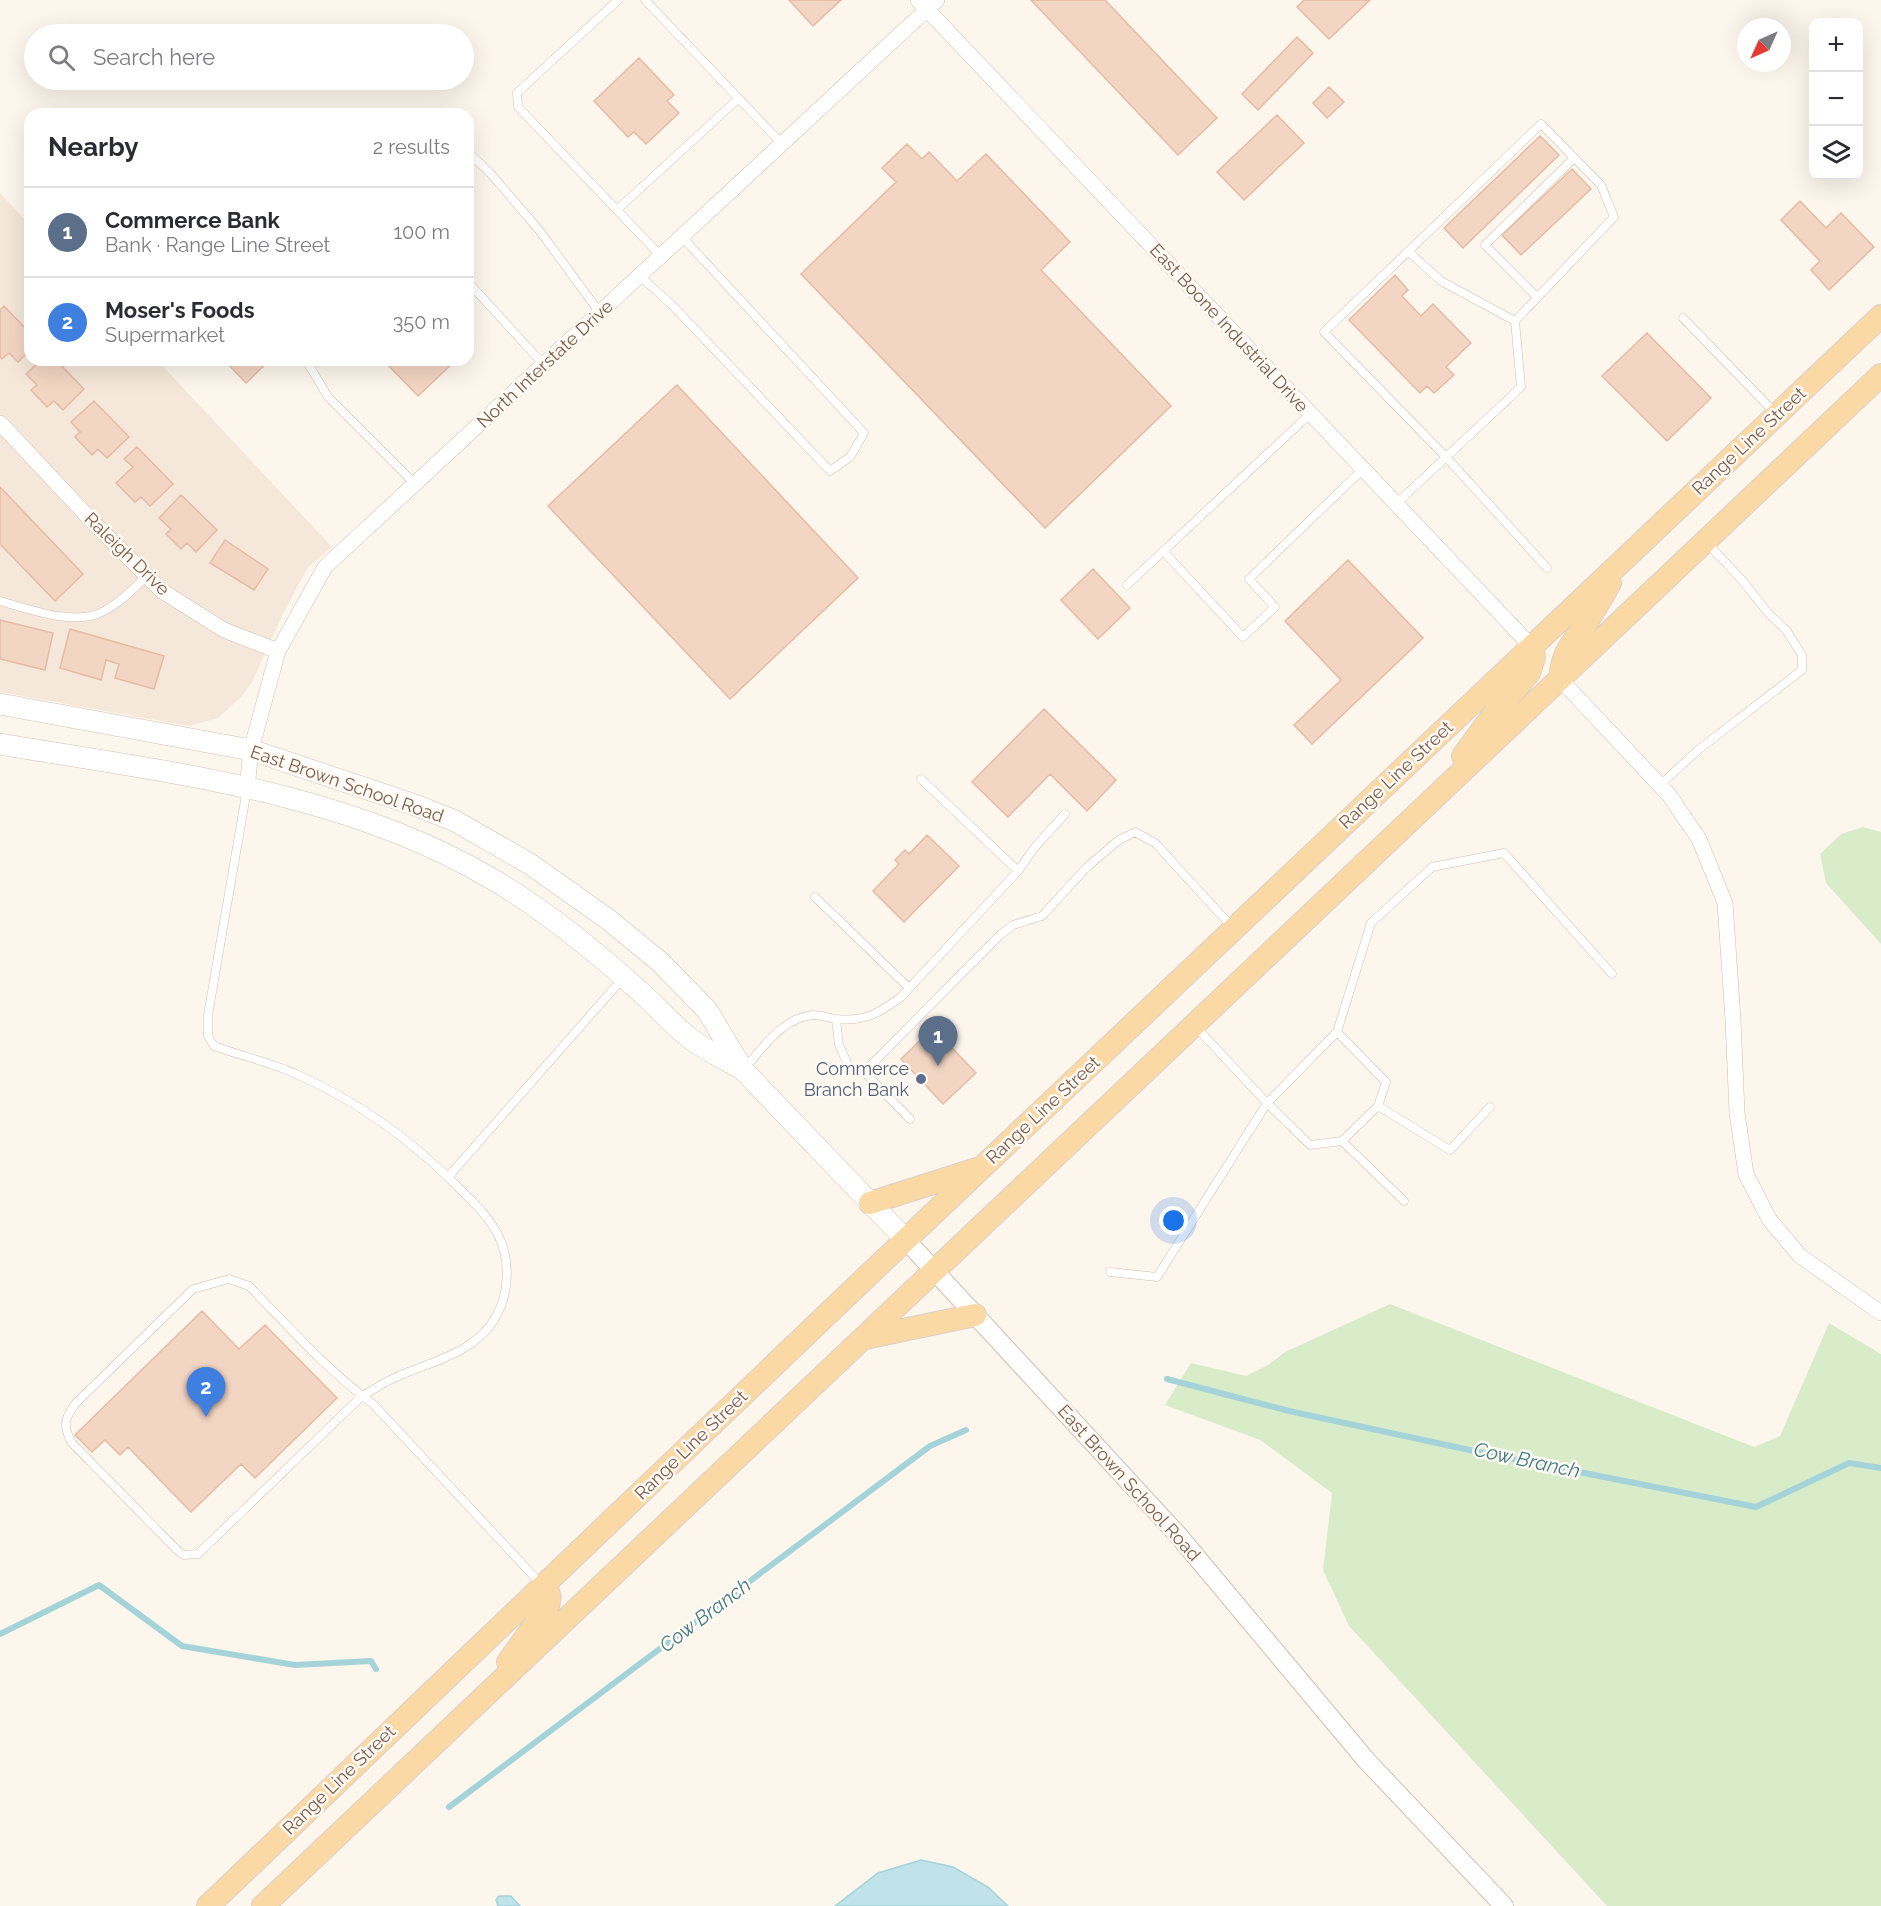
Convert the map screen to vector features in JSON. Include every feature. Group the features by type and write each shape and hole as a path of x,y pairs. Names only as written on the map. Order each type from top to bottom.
{"main road":[{"name":"Range Line Street","path":"208,1906 906,1240 1881,316"},
{"path":"263,1906 1881,375"},
{"path":"1560,679 1562,662 1570,644 1588,621 1625,559"},
{"path":"1427,805 1493,715 1529,673 1534,657 1532,647"},
{"name":"East Brown School Road","path":"0,704 251,750 415,805 455,821 530,864 609,920 660,962 707,1010 743,1070 906,1240"},
{"name":"East Brown School Road","path":"0,744 247,788 308,803 365,821 443,852 492,879 547,915 623,978 687,1036 743,1070"},
{"path":"870,1203 984,1166"},
{"path":"863,1338 975,1315"},
{"path":"485,1696 547,1608 550,1599 548,1591 543,1586"}],"street":[{"name":"North Interstate Drive","path":"247,788 251,750 278,651 325,567 782,144 928,3"},
{"name":"East Boone Industrial Drive","path":"928,3 1310,414 1532,647"},
{"name":"Raleigh Drive","path":"0,423 162,591 224,630 278,651"},
{"path":"1560,679 1669,795 1699,839 1725,903 1737,1113 1746,1174 1769,1219 1800,1256 1881,1313"},
{"name":"East Brown School Road","path":"906,1240 1178,1535 1366,1760 1504,1906"}],"lane":[{"path":"618,0 517,93 518,107 661,256"},
{"path":"645,0 782,144"},
{"path":"618,209 738,99"},
{"path":"1396,504 1446,457 1521,387 1515,321 1614,217 1600,185 1541,124 1324,332 1446,457 1547,568"},
{"path":"474,158 539,230 600,313"},
{"path":"1537,297 1485,245 1574,158"},
{"path":"640,276 673,306 830,471 850,456 864,433 682,237"},
{"path":"1409,252 1441,281 1515,321"},
{"path":"474,289 544,365"},
{"path":"1683,318 1777,415"},
{"path":"309,366 328,398 415,485"},
{"path":"1127,585 1310,414"},
{"path":"1163,551 1243,637 1275,607 1249,579 1363,469"},
{"path":"1659,786 1706,744 1802,670 1802,655 1786,630 1769,614 1742,579 1705,541"},
{"path":"0,601 64,617 88,617 111,607 147,576"},
{"path":"921,779 1017,871"},
{"path":"247,788 208,1015 208,1036 214,1046 295,1073 357,1107 398,1134 448,1177 484,1213 498,1234 505,1253 506,1288 494,1320 478,1338 455,1354 392,1378 362,1396 198,1554 184,1555 177,1551 71,1442 66,1429 66,1419 75,1404 193,1289 229,1279 249,1286 342,1380 362,1396 373,1404 543,1586"},
{"path":"743,1070 778,1031 796,1021 813,1015 858,1020 879,1013 909,988 1017,871 1065,814"},
{"path":"864,1072 1000,935 1013,925 1042,916 1087,867 1119,840 1135,832 1155,843 1234,929"},
{"path":"1110,1272 1157,1277 1268,1103 1337,1032 1371,923 1432,867 1504,854 1612,974"},
{"path":"815,897 909,988"},
{"path":"448,1177 623,978"},
{"path":"836,1019 839,1045 849,1068 864,1072 910,1119"},
{"path":"1194,1025 1310,1145 1342,1141 1378,1106 1386,1082 1337,1032"},
{"path":"1378,1106 1450,1150 1490,1107"},
{"path":"1342,1141 1404,1201"}],"shaded area":[{"path":"0,193 24,219 24,366 163,366 332,547 308,567 282,616 252,682 242,696 218,718 189,726 0,692"}],"green space":[{"path":"1863,827 1881,832 1881,944 1826,883 1820,854 1841,834"},
{"path":"1390,1304 1754,1447 1780,1436 1829,1323 1881,1354 1881,1906 1607,1906 1349,1626 1323,1570 1332,1493 1260,1440 1165,1405 1191,1363 1246,1376 1268,1365 1285,1352"}],"water":[{"path":"921,1860 953,1867 988,1887 1008,1906 835,1906 878,1873"},
{"path":"499,1896 511,1896 520,1906 498,1906 496,1900"}],"building":[{"path":"789,0 841,0 813,26"},
{"path":"1031,0 1105,0 1217,118 1178,155"},
{"path":"1304,0 1370,0 1329,39 1297,7"},
{"path":"1297,37 1313,53 1258,110 1242,94"},
{"path":"639,58 674,95 667,101 679,113 646,144 634,132 628,137 594,101"},
{"path":"1329,87 1344,102 1327,118 1313,103"},
{"path":"1277,115 1304,143 1244,200 1217,172"},
{"path":"1540,136 1559,155 1463,248 1444,228"},
{"path":"907,144 922,159 929,152 957,181 986,154 1070,242 1041,270 1171,406 1045,528 801,274 896,182 882,168"},
{"path":"1572,169 1591,189 1521,255 1502,235"},
{"path":"1800,201 1826,228 1841,213 1874,247 1829,290 1811,270 1820,261 1781,220"},
{"path":"1395,275 1408,290 1402,296 1421,316 1433,304 1471,343 1446,367 1454,375 1434,393 1427,386 1420,393 1349,320"},
{"path":"4,306 24,327 24,356 18,362 9,353 2,359 0,356 0,310"},
{"path":"1647,333 1711,398 1667,441 1602,376"},
{"path":"35,366 62,366 84,389 63,410 54,401 47,407 31,390 37,385 26,374"},
{"path":"230,366 264,366 246,383"},
{"path":"389,366 450,366 418,396"},
{"path":"677,385 858,578 730,699 548,506"},
{"path":"94,401 129,437 107,458 98,449 92,455 75,437 80,432 71,422"},
{"path":"137,447 173,484 150,506 141,497 135,502 116,483 133,467 124,459"},
{"path":"0,487 83,574 55,601 0,544"},
{"path":"181,495 217,530 196,552 187,543 181,549 166,534 171,529 159,518"},
{"path":"225,540 268,569 254,590 210,563"},
{"path":"1348,560 1423,638 1312,744 1294,725 1341,680 1285,621"},
{"path":"1093,569 1130,608 1098,639 1061,600"},
{"path":"0,620 53,633 45,670 0,659"},
{"path":"70,629 164,656 154,689 115,678 119,664 106,660 101,680 60,668"},
{"path":"1044,709 1116,780 1087,811 1050,774 1008,817 972,782"},
{"path":"927,835 959,866 904,922 873,891 899,864 895,860 905,850 909,854"},
{"path":"933,1028 976,1073 943,1104 901,1059"},
{"path":"202,1311 239,1349 265,1325 337,1398 255,1478 241,1464 191,1512 128,1447 120,1455 105,1440 92,1452 75,1435"}],"waterway":[{"name":"Cow Branch","path":"1167,1379 1289,1411 1488,1454 1756,1507 1849,1463 1881,1468"},
{"name":"Cow Branch","path":"449,1807 930,1446 966,1430"},
{"name":"Cow Branch","path":"0,1634 99,1585 182,1646 295,1665 371,1661 376,1669"}],"place":[{"name":"Commerce Bank","path":"938,1066"},
{"name":"Commerce Branch Bank","path":"921,1079"},
{"name":"Moser's Foods","path":"206,1417"}]}
